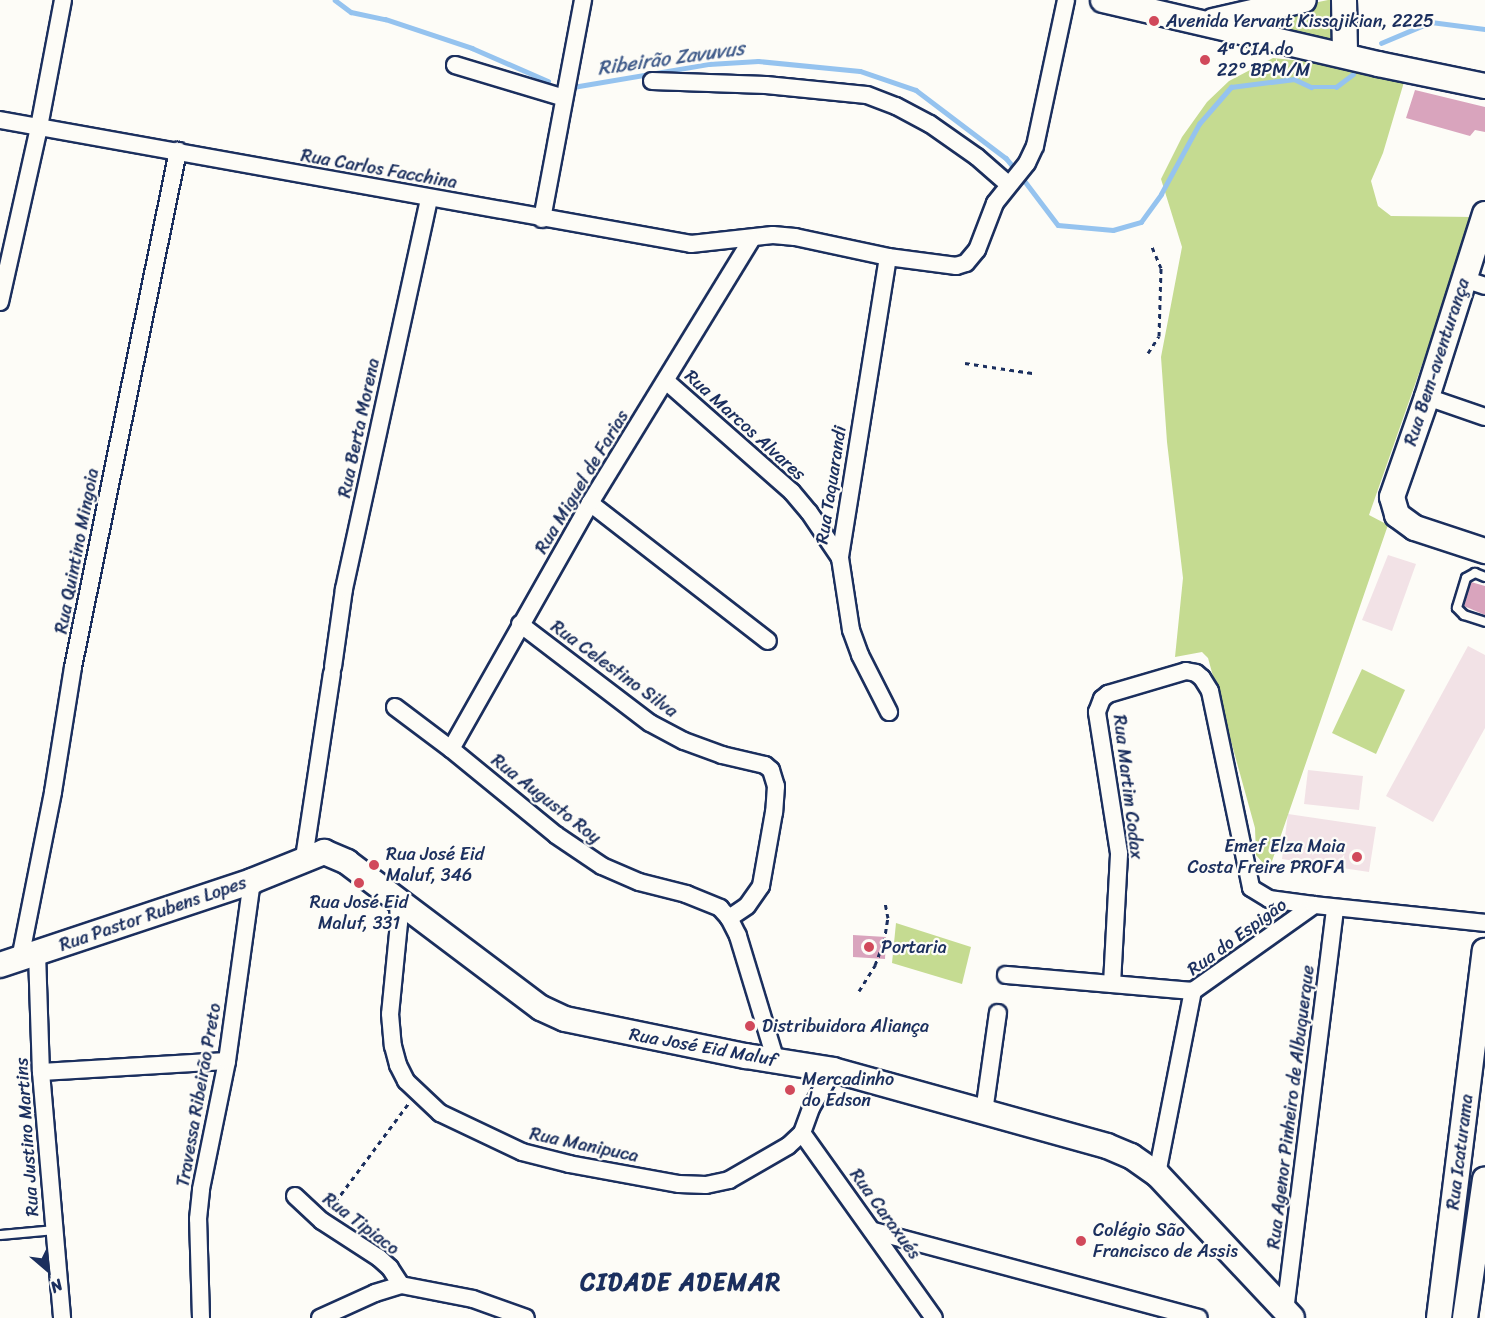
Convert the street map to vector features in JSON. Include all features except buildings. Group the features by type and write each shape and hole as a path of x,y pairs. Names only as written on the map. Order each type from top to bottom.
{"street":[{"path":"0,302 39,127 63,0"},
{"path":"542,219 583,0"},
{"path":"652,81 756,84 867,95 896,106 930,124 1012,181 1027,163 1035,146 1066,0"},
{"path":"1102,0 1345,54 1378,64 1485,86"},
{"path":"1207,23 1304,0"},
{"path":"1344,0 1345,54"},
{"path":"455,66 564,98"},
{"name":"Rua Carlos Facchina","path":"0,120 542,219 692,244 773,235 795,237 888,257 956,266 966,263 977,250 995,203 1012,181"},
{"name":"Rua Quintino Mingoia","path":"19,959 53,792 73,667 178,152"},
{"name":"Rua Berta Morena","path":"304,858 344,589 429,198"},
{"name":"Rua Bem-aventurança","path":"1485,214 1475,282 1427,397 1392,497 1394,510 1415,528 1485,551"},
{"name":"Rua Miguel de Farias","path":"451,749 590,503 752,238"},
{"name":"Rua Taquarandi","path":"888,257 840,558 851,630 860,655 889,712"},
{"name":"Rua Marcos Alvares","path":"666,381 792,492 809,512 840,558"},
{"path":"1427,397 1485,417"},
{"path":"590,503 768,641"},
{"name":"Rua Celestino Silva","path":"520,624 650,723 684,741 722,755 765,765 771,770 776,786 774,812 761,886 747,906 725,913"},
{"name":"Rua Martim Codax","path":"1112,984 1119,853 1097,712 1102,699 1108,693 1186,671 1196,673 1202,678 1210,691 1243,838 1251,888 1269,899 1314,905"},
{"name":"Rua Augusto Roy","path":"395,707 556,834 602,866 639,882 686,894 725,913"},
{"name":"Rua José Eid Maluf","path":"304,858 324,852 337,856 541,1008 565,1019 833,1070 1107,1146 1131,1156 1157,1174 1289,1314"},
{"name":"Rua Pastor Rubens Lopes","path":"19,959 252,880 304,858"},
{"name":"Travessa Ribeirão Preto","path":"201,1318 198,1219 201,1189 227,1061 252,880"},
{"name":"Rua Manipuca","path":"398,900 399,923 390,1025 398,1065 406,1081 416,1093 440,1113 522,1152 568,1164 679,1184 706,1185 729,1180 788,1146 802,1133"},
{"name":"Rua do Espigão","path":"1157,1174 1193,991 1314,905 1485,922"},
{"name":"Rua Agenor Pinheiro de Albuquerque","path":"1289,1314 1335,908"},
{"path":"725,913 738,936 776,1060"},
{"name":"Rua Icaturama","path":"1439,1318 1485,951"},
{"name":"Rua Justino Martins","path":"19,959 41,1072 62,1318"},
{"path":"1006,975 1193,991"},
{"path":"984,1112 998,1013"},
{"path":"41,1072 227,1061"},
{"path":"802,1133 811,1108 833,1070"},
{"name":"Rua Caraxués","path":"802,1133 934,1318"},
{"name":"Rua Icaturama","path":"1465,1318 1485,1179"},
{"name":"Rua Tipiaco","path":"295,1196 322,1221 379,1258 390,1268 401,1285"},
{"path":"874,1232 1199,1318"},
{"path":"320,1318 375,1293 401,1285 473,1299 526,1318"}],"lane":[{"path":"1485,577 1476,573 1466,578 1457,608 1464,615 1485,622"},
{"path":"0,1235 54,1230"}],"path":[{"path":"1148,353 1159,336 1161,268 1151,245"},
{"path":"965,363 1032,373"},
{"path":"859,991 875,965 884,942 888,918 885,903"},
{"path":"322,1221 416,1093"}],"shaded area":[{"path":"1388,555 1416,564 1392,631 1362,620"},
{"path":"1468,646 1485,655 1485,728 1433,822 1386,796"},
{"path":"1308,770 1363,776 1359,810 1304,804"},
{"path":"1288,814 1376,827 1369,872 1282,859"}],"green space":[{"path":"1337,0 1336,41 1259,23 1257,15"},
{"path":"1273,58 1321,63 1371,77 1404,82 1383,153 1371,181 1378,206 1391,216 1474,217 1369,515 1388,525 1269,870 1256,855 1255,828 1208,658 1202,652 1175,657 1183,578 1167,442 1161,357 1182,247 1161,179 1182,137 1207,102 1229,81"},
{"path":"1362,669 1405,690 1376,754 1332,733"},
{"path":"896,923 971,947 962,984 892,963"}],"waterway":[{"name":"Ribeirão Zavuvus","path":"335,0 351,12 385,19 472,48 548,81"},
{"name":"Ribeirão Zavuvus","path":"1381,43 1431,22 1485,29"},
{"name":"Ribeirão Zavuvus","path":"573,87 709,64 758,61 860,71 916,90 1006,158 1016,170"},
{"name":"Ribeirão Zavuvus","path":"1021,176 1058,225 1113,230 1141,222 1161,194 1199,124 1231,87 1294,79 1311,87 1336,87 1353,74"}],"place":[{"name":"Avenida Yervant Kissajikian, 2225","path":"1154,21"},
{"name":"4ª CIA do 22° BPM/M","path":"1205,60"},
{"name":"Emef Elza Maia Costa Freire PROFA","path":"1357,857"},
{"name":"Rua José Eid Maluf, 346","path":"374,865"},
{"name":"Rua José Eid Maluf, 331","path":"359,883"},
{"name":"Portaria","path":"869,947"},
{"name":"Distribuidora Aliança","path":"750,1026"},
{"name":"Mercadinho do Edson","path":"790,1090"},
{"name":"Colégio São Francisco de Assis","path":"1081,1241"}],"district":[{"name":"CIDADE ADEMAR","path":"681,1283"}]}
